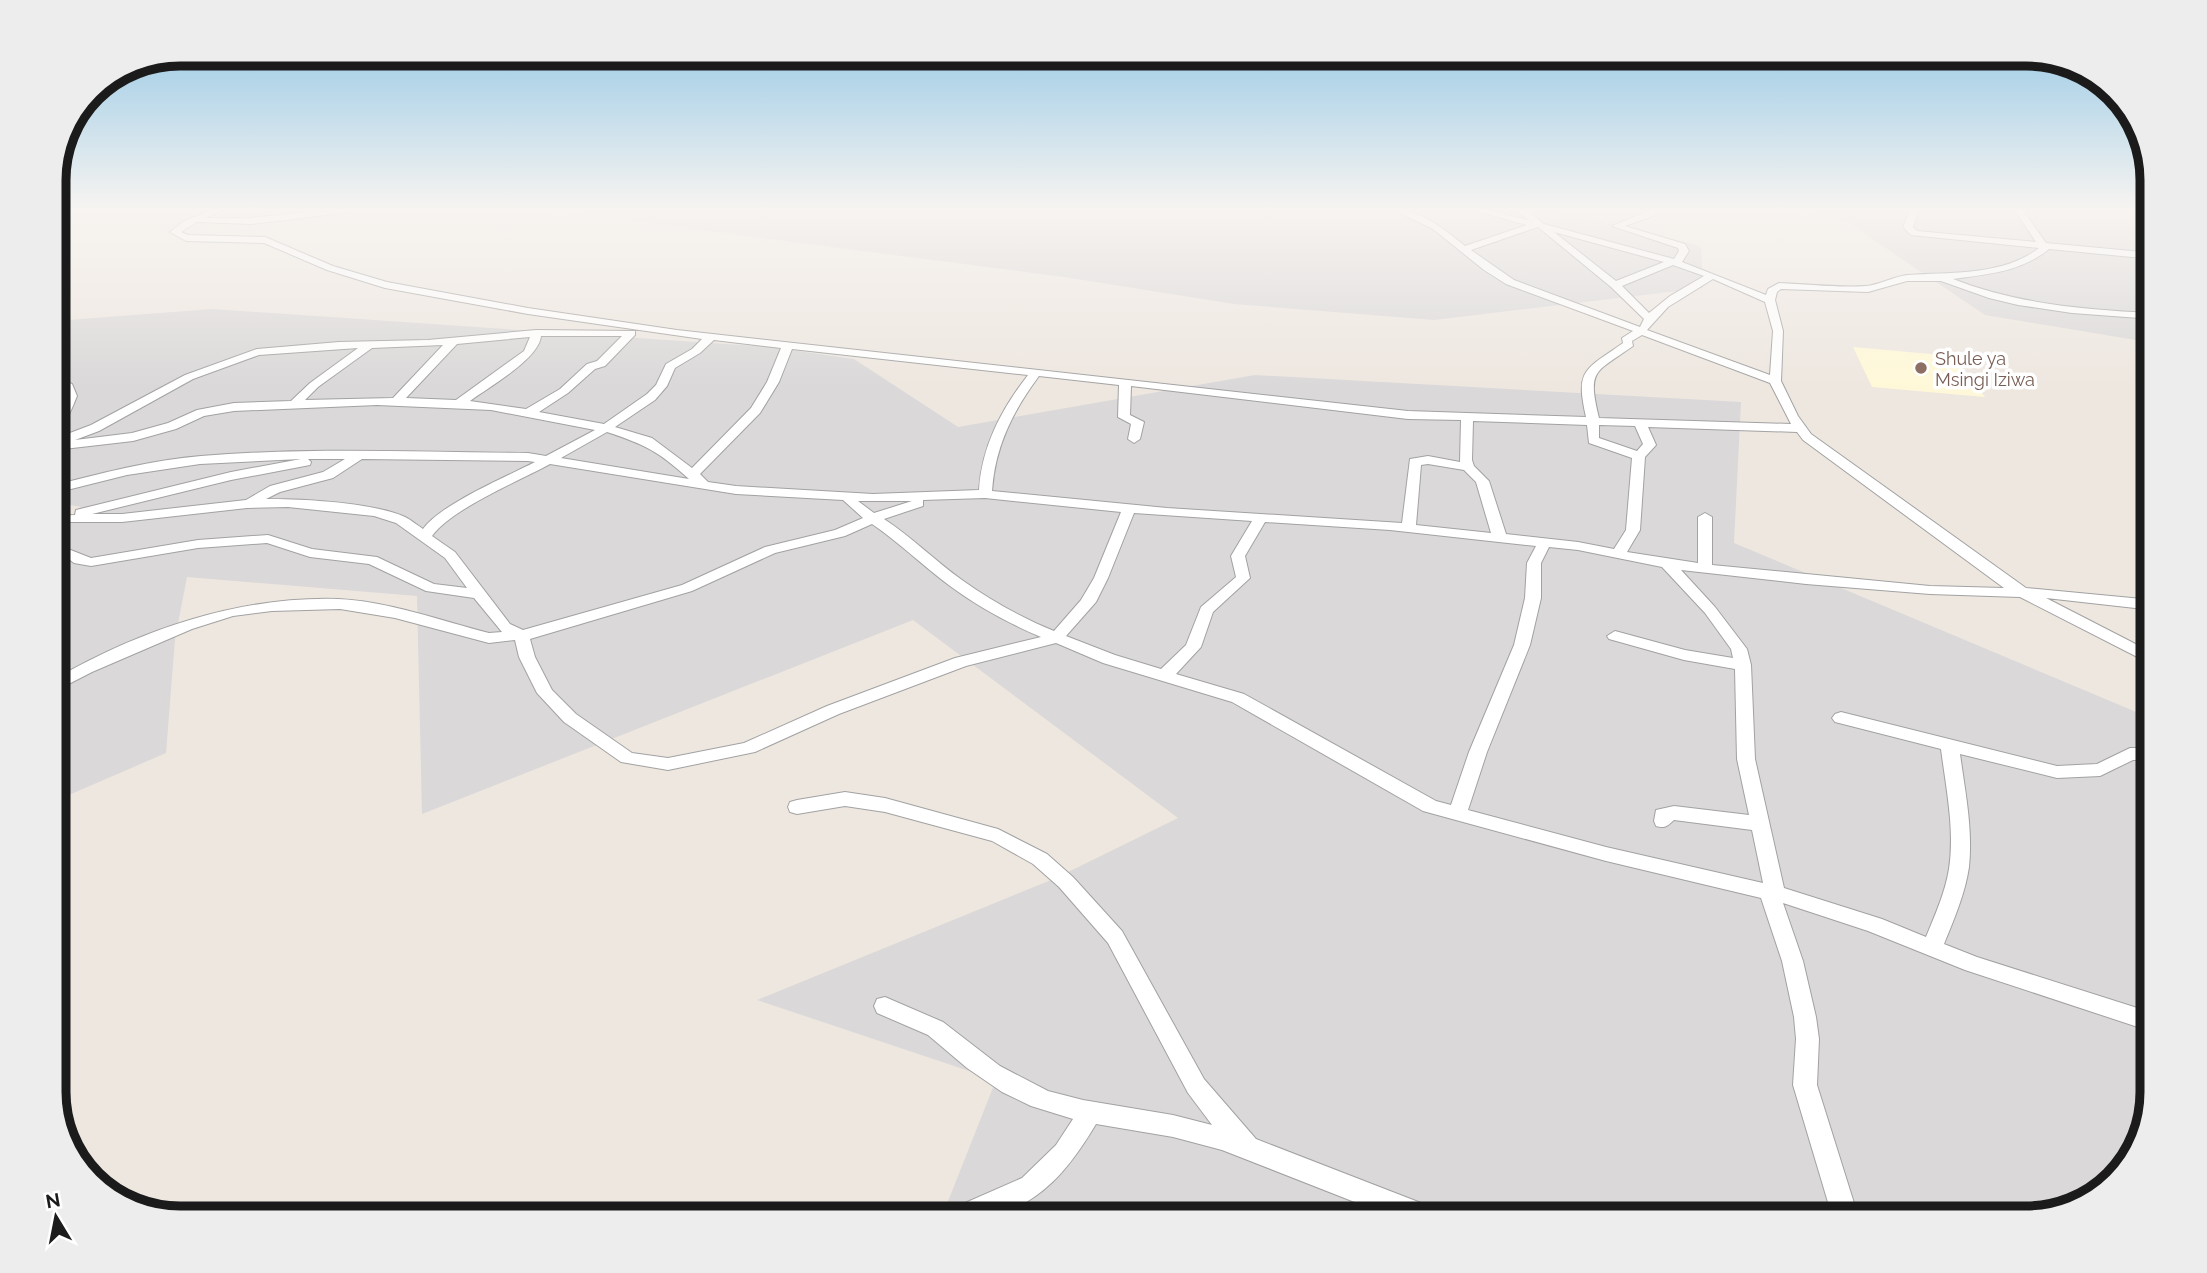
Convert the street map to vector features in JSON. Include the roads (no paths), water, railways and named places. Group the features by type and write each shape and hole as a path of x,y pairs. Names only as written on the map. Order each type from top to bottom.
{"street":[{"path":"331,268 386,285 528,311 677,333 1381,413 1798,428"},
{"path":"1488,268 1510,282 1775,381"},
{"path":"1594,268 1680,346"},
{"path":"1615,285 1660,268"},
{"path":"1689,268 1770,300"},
{"path":"1724,281 1861,290 1906,278 1941,278 1994,268"},
{"path":"1639,456 1595,442 1591,437 1593,420 1586,390 1591,372 1629,344 1626,340 1629,336 1645,327 1648,319 1661,306 1711,276"},
{"path":"1941,278 1975,291 2042,305 2140,315"},
{"path":"1779,286 1772,292 1770,300 1778,331 1775,381 1798,428 1843,464 2022,593 2140,653"},
{"path":"67,439 87,432 160,390 239,357 292,348 453,341 536,333 677,333"},
{"path":"459,404 524,356 535,343 536,333"},
{"path":"528,414 565,391 592,365 602,364 631,333"},
{"path":"425,536 434,523 452,511 551,460 606,428 651,397 661,386 670,366 696,352 712,336"},
{"path":"397,401 453,341"},
{"path":"294,405 326,376 370,344"},
{"path":"693,474 755,410 773,382 788,345"},
{"path":"985,494 989,459 1002,419 1035,373"},
{"path":"1125,382 1123,413 1138,422 1134,439"},
{"path":"67,386 71,396 67,407"},
{"path":"67,443 133,437 213,410 397,401 491,406 606,428 658,446 704,485"},
{"path":"1467,417 1465,454 1468,467 1482,481 1500,538"},
{"path":"1619,553 1633,530 1639,456 1650,445 1640,423"},
{"path":"67,486 173,462 278,455 487,456 551,460 737,490 848,497 985,494 1129,509 1409,528 1619,553 1705,569 1882,586 2022,593 2140,604"},
{"path":"67,517 116,503 331,456"},
{"path":"247,504 275,488 328,475 357,457"},
{"path":"1409,528 1415,461 1428,460 1468,467"},
{"path":"67,679 186,626 231,612 272,606 340,604 396,614 481,637 500,639 522,636 569,625 614,608 687,588 770,550 840,533 894,510 950,494"},
{"path":"848,497 857,508 903,538 971,594 1020,623 1109,659 1238,698 1409,796 1457,815 1631,860 1772,892 1848,915 2010,977 2140,1019"},
{"path":"67,520 122,518 247,504 288,503 363,509 398,519 425,536 456,561 507,630 522,636"},
{"path":"522,636 527,657 545,693 570,718 628,758 668,764 749,748 833,710 946,667 1056,638 1088,602 1101,578 1129,509"},
{"path":"1705,517 1705,569"},
{"path":"1165,675 1193,647 1206,610 1242,578 1244,570 1238,556 1260,518"},
{"path":"68,553 79,560 91,562 198,544 268,539 310,553 372,560 431,588 479,594"},
{"path":"1457,815 1478,752 1522,645 1533,598 1534,563 1544,543"},
{"path":"1667,564 1725,627 1739,649 1743,665 1746,758 1762,824 1772,892 1807,1033 1802,1067 1805,1085 1842,1206"},
{"path":"1615,636 1684,655 1743,665"},
{"path":"1841,718 2057,772 2099,770 2130,754 2140,754"},
{"path":"1932,949 1959,867 1959,829 1950,747"},
{"path":"797,807 833,799 858,800 998,836 1040,859 1066,882 1115,937 1196,1086 1249,1149"},
{"path":"1663,821 1663,815 1674,813 1762,824"},
{"path":"884,1006 933,1027 978,1063 1049,1102 1191,1130 1311,1170 1395,1206"},
{"path":"988,1206 1031,1187 1065,1153 1091,1111"}],"place":[{"name":"Shule ya Msingi Iziwa","path":"1921,368"}]}
